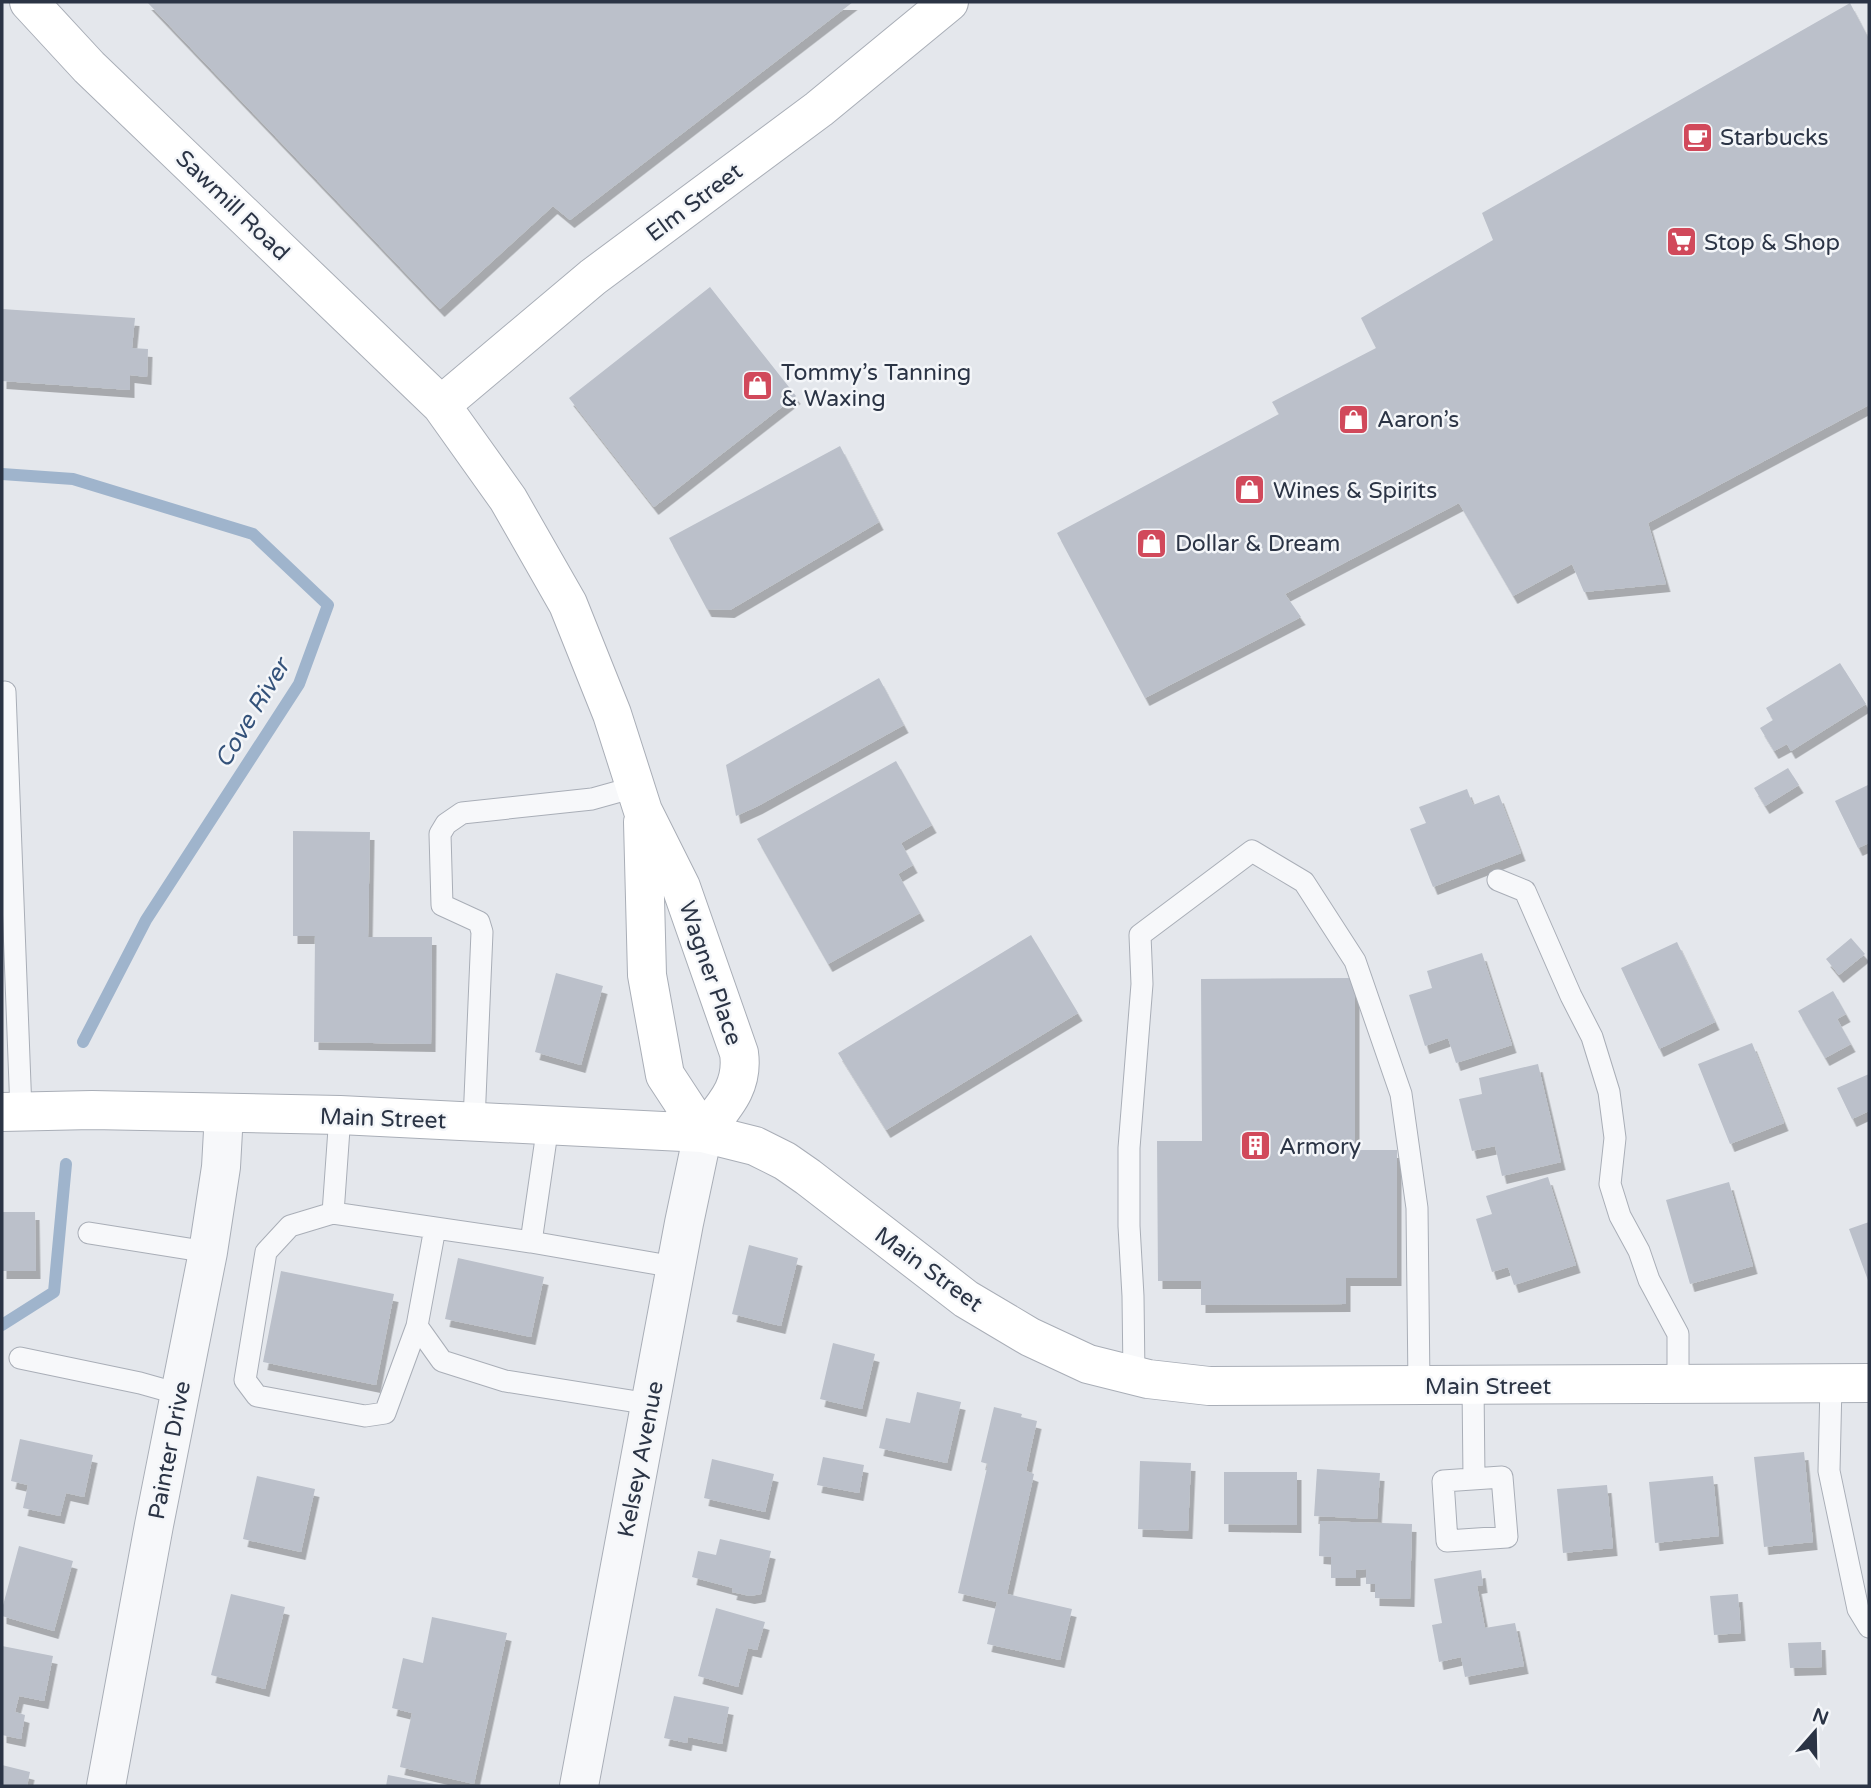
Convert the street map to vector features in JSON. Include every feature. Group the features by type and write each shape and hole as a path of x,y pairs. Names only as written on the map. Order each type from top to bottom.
{"main road":[{"name":"Sawmill Road","path":"29,2 89,67 441,405"},
{"name":"Elm Street","path":"441,405 593,277 818,109 949,2"},
{"name":"Wagner Place","path":"441,405 508,499 568,604 612,713 639,799 681,887 739,1053 741,1068 736,1085 725,1104 703,1133 665,1075 647,975 639,799"},
{"name":"Main Street","path":"11,1112 92,1110 340,1115 703,1133 755,1146 785,1161 966,1299 1030,1337 1087,1364 1134,1376 1209,1386 1869,1383"}],"street":[{"name":"Painter Drive","path":"106,1786 208,1252 221,1167 224,1113"},
{"name":"Kelsey Avenue","path":"579,1786 675,1267 703,1133"}],"lane":[{"path":"5,692 11,1112"},
{"path":"474,1122 482,932 479,922 442,905 440,834 446,824 462,813 592,799 639,799"},
{"path":"1134,1376 1129,1148 1142,984 1140,935 1252,851 1304,882 1355,961 1401,1094 1417,1208 1419,1386"},
{"path":"1498,880 1525,891 1592,1037 1609,1092 1615,1138 1610,1184 1620,1216 1639,1251 1649,1280 1678,1334 1678,1385"},
{"path":"333,1213 340,1115"},
{"path":"531,1242 548,1125"},
{"path":"435,1228 416,1326 385,1413 365,1416 257,1396 245,1380 266,1252 290,1226 333,1213 531,1242 675,1267"},
{"path":"89,1233 208,1252"},
{"path":"416,1326 442,1361 505,1381 650,1404"},
{"path":"20,1358 140,1383 179,1394"},
{"path":"1831,1384 1829,1471 1858,1609 1869,1627"},
{"path":"1473,1385 1474,1478"}],"building":[{"path":"147,2 853,2 570,220 553,206 440,309"},
{"path":"1850,3 1869,39 1869,405 1648,523 1666,584 1584,592 1572,564 1513,596 1459,503 1285,594 1301,617 1145,698 1057,533 1279,414 1272,402 1376,348 1361,318 1493,240 1482,213"},
{"path":"710,287 796,396 654,507 569,398"},
{"path":"2,309 135,318 132,348 148,349 147,377 130,375 130,390 2,381"},
{"path":"840,446 879,522 730,610 707,609 669,538"},
{"path":"1840,663 1866,704 1791,751 1787,744 1774,751 1760,728 1773,720 1766,708"},
{"path":"879,678 904,725 736,816 726,765"},
{"path":"896,761 932,825 901,843 913,865 898,874 920,913 828,964 757,839"},
{"path":"1788,768 1799,785 1765,806 1754,788"},
{"path":"1868,785 1869,843 1858,848 1835,801"},
{"path":"1467,789 1473,805 1499,795 1521,853 1433,887 1410,829 1426,823 1419,807"},
{"path":"293,831 370,832 368,937 432,937 431,1044 314,1042 315,936 293,936"},
{"path":"1031,935 1078,1013 886,1130 838,1053"},
{"path":"1851,938 1865,954 1839,975 1826,959"},
{"path":"1677,942 1715,1022 1659,1049 1621,968"},
{"path":"1482,953 1512,1045 1456,1063 1448,1038 1425,1046 1409,995 1432,988 1427,971"},
{"path":"556,973 603,986 581,1065 535,1052"},
{"name":"Armory","path":"1355,978 1355,1150 1397,1150 1397,1278 1346,1278 1346,1304 1201,1305 1201,1281 1158,1281 1157,1141 1202,1141 1201,979"},
{"path":"1833,991 1846,1014 1837,1019 1851,1044 1825,1058 1798,1011"},
{"path":"1752,1043 1784,1123 1730,1144 1698,1064"},
{"path":"1538,1064 1561,1162 1502,1176 1495,1146 1472,1151 1459,1099 1482,1094 1479,1078"},
{"path":"1869,1074 1869,1111 1852,1119 1837,1088"},
{"path":"1548,1177 1576,1265 1514,1285 1508,1267 1492,1272 1476,1219 1492,1214 1486,1196"},
{"path":"1729,1182 1753,1266 1690,1284 1666,1200"},
{"path":"2,1212 35,1212 36,1271 2,1271"},
{"path":"1869,1222 1869,1283 1849,1229"},
{"path":"749,1245 798,1258 781,1326 732,1314"},
{"path":"458,1258 544,1277 531,1337 445,1319"},
{"path":"281,1271 394,1294 376,1385 263,1362"},
{"path":"833,1343 875,1354 862,1409 820,1399"},
{"path":"917,1392 961,1402 947,1463 879,1448 886,1418 910,1423"},
{"path":"994,1407 1037,1421 1026,1471 1034,1474 1007,1594 1072,1609 1060,1660 987,1644 997,1602 958,1593 988,1464 981,1462"},
{"path":"20,1439 93,1455 84,1497 66,1493 60,1516 23,1508 28,1485 11,1481"},
{"path":"1804,1452 1813,1542 1764,1547 1754,1457"},
{"path":"823,1457 864,1465 859,1493 817,1485"},
{"path":"712,1459 774,1474 765,1512 704,1498"},
{"path":"1140,1461 1191,1463 1188,1531 1138,1529"},
{"path":"1317,1469 1380,1473 1377,1519 1314,1516"},
{"path":"1224,1472 1297,1472 1297,1525 1224,1524"},
{"path":"257,1476 315,1489 301,1552 243,1539"},
{"path":"1713,1476 1719,1536 1655,1543 1649,1482"},
{"path":"1607,1485 1613,1548 1563,1553 1557,1489"},
{"path":"1320,1521 1412,1524 1410,1599 1375,1598 1375,1584 1366,1584 1366,1569 1356,1570 1356,1578 1331,1578 1331,1557 1319,1556"},
{"path":"720,1539 771,1551 761,1594 750,1596 732,1592 733,1588 692,1577 698,1551 716,1555"},
{"path":"19,1546 73,1561 54,1631 2,1616"},
{"path":"1481,1570 1483,1585 1477,1586 1485,1628 1515,1623 1524,1666 1465,1677 1461,1657 1439,1662 1432,1625 1442,1623 1434,1579"},
{"path":"231,1594 285,1607 265,1689 211,1675"},
{"path":"1738,1594 1741,1633 1714,1635 1710,1596"},
{"path":"716,1608 765,1622 757,1650 748,1648 738,1687 698,1676"},
{"path":"432,1617 507,1633 474,1784 400,1767 412,1713 392,1708 403,1658 423,1663"},
{"path":"1821,1642 1822,1667 1790,1668 1788,1643"},
{"path":"2,1646 53,1656 44,1701 19,1696 15,1712 25,1715 21,1739 2,1735"},
{"path":"674,1696 729,1707 722,1744 688,1737 687,1743 664,1738"},
{"path":"2,1765 30,1772 27,1786 2,1786"},
{"path":"388,1775 439,1785 439,1786 386,1786"}],"waterway":[{"name":"Cove River","path":"2,474 73,479 253,534 328,605 299,684 146,920 83,1042"},
{"name":"Cove River","path":"2,1325 54,1292 66,1164"}],"place":[{"name":"Starbucks","path":"1697,137"},
{"name":"Stop & Shop","path":"1681,242"},
{"name":"Tommy’s Tanning & Waxing","path":"758,385"},
{"name":"Aaron’s","path":"1354,419"},
{"name":"Wines & Spirits","path":"1250,490"},
{"name":"Dollar & Dream","path":"1152,543"},
{"name":"Armory","path":"1256,1146"}]}
